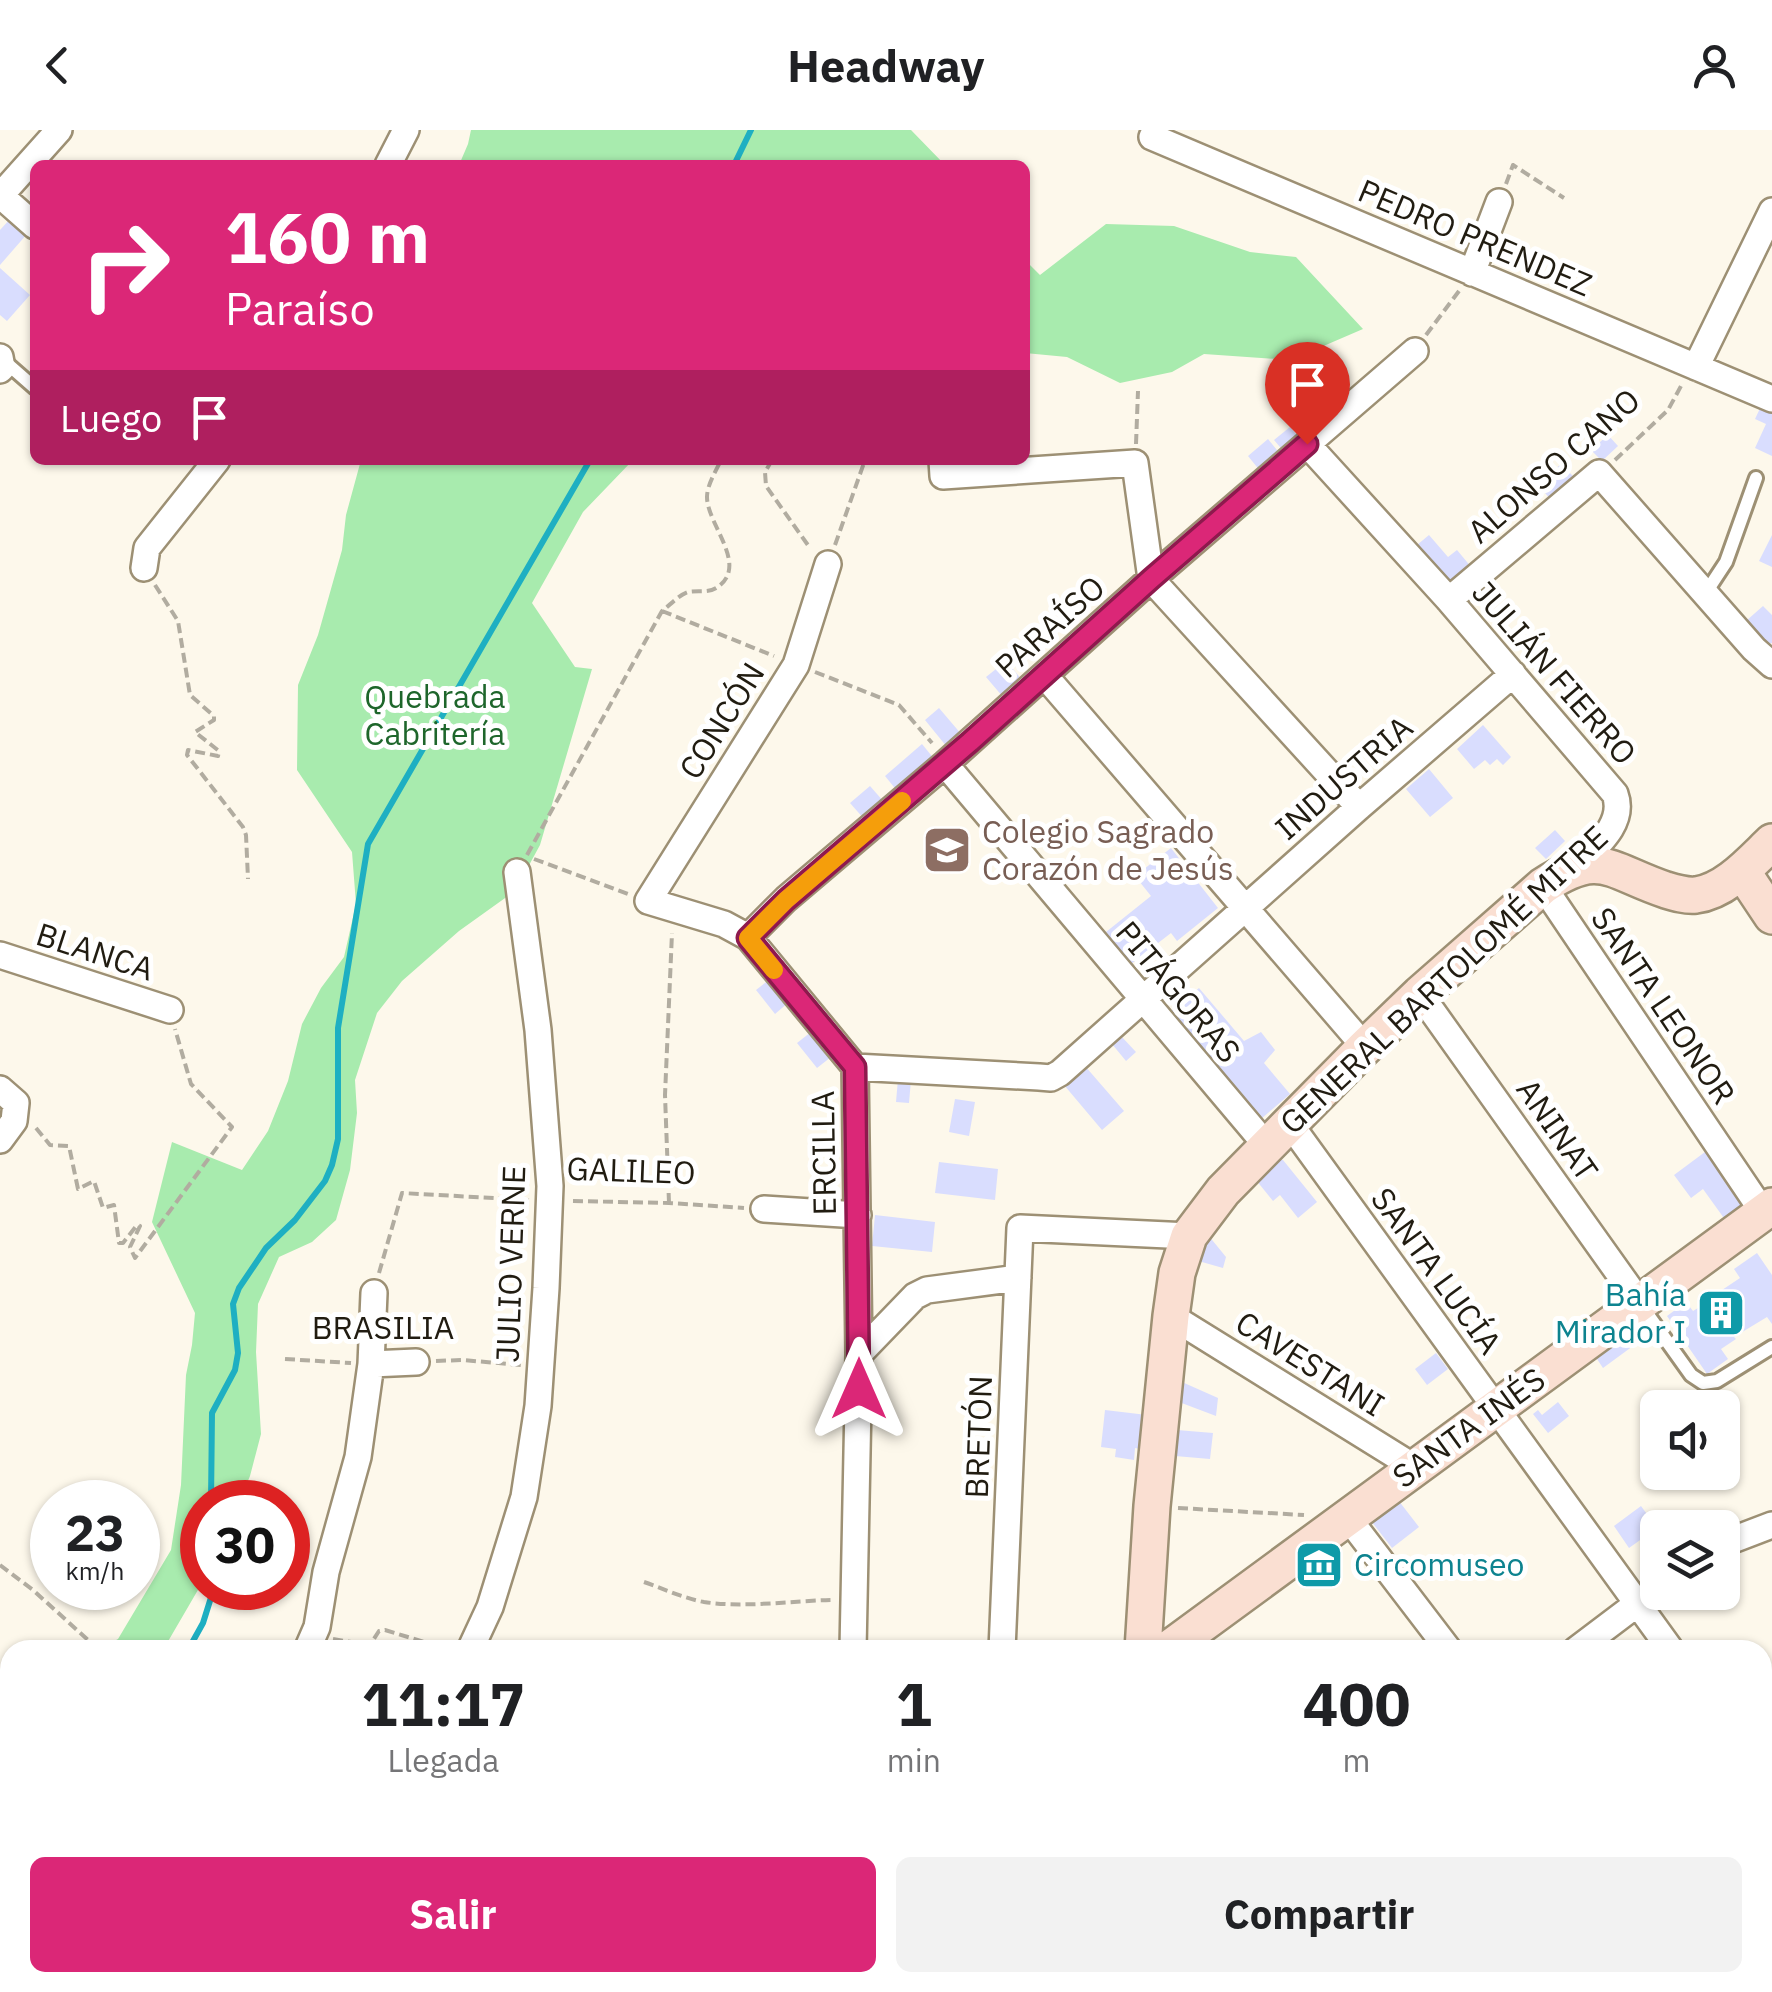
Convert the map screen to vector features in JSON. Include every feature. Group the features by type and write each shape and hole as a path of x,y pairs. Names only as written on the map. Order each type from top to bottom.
{"street":[{"path":"32,160 58,130"},
{"path":"391,160 406,130"},
{"name":"PEDRO PRENDEZ","path":"1152,137 1772,399"},
{"path":"30,162 0,196 30,222"},
{"path":"1472,272 1499,202"},
{"path":"1696,367 1772,211"},
{"name":"PARAÍSO","path":"748,938 786,900 1415,351"},
{"path":"0,357 0,370"},
{"name":"JULIÁN FIERRO","path":"1307,444 1449,600 1614,794 1618,816"},
{"path":"942,468 1135,464 1151,579 1359,807"},
{"path":"144,568 147,548 214,465"},
{"path":"1599,473 1772,665"},
{"name":"ALONSO CANO","path":"1449,600 1599,473"},
{"name":"CONCÓN","path":"648,901 796,665 828,564"},
{"name":"INDUSTRIA","path":"855,1067 1051,1078 1060,1074 1513,674"},
{"path":"1045,676 1365,1047"},
{"name":"PITÁGORAS","path":"945,764 1142,1000 1278,1135"},
{"name":"GENERAL BARTOLOMÉ MITRE","path":"1144,1640 1171,1316 1177,1273 1189,1236 1224,1191 1365,1047 1543,886 1576,867 1618,816"},
{"path":"1576,867 1607,866 1680,894 1698,895 1742,871 1772,842"},
{"path":"1742,871 1772,916"},
{"name":"JULIO VERNE","path":"475,1640 490,1606 524,1497 538,1406 550,1201 538,1030 517,872"},
{"name":"SANTA LEONOR","path":"1543,886 1768,1209"},
{"name":"ERCILLA","path":"648,901 724,924 748,938 855,1067 859,1354 854,1640"},
{"name":"BLANCA","path":"0,955 170,1010"},
{"name":"ANINAT","path":"1420,994 1640,1303"},
{"name":"SANTA LUCÍA","path":"1278,1135 1640,1587"},
{"path":"764,1209 858,1215"},
{"name":"SANTA INÉS","path":"1181,1640 1768,1209"},
{"name":"BRETÓN","path":"1002,1640 1020,1228 1189,1236"},
{"path":"859,1354 915,1296 927,1290 1018,1278"},
{"path":"310,1640 358,1457 371,1364 374,1293"},
{"name":"CAVESTANI","path":"1171,1316 1414,1467"},
{"name":"BRASILIA","path":"371,1364 416,1362"},
{"path":"1348,1518 1441,1640"},
{"path":"1740,1537 1772,1524"},
{"path":"1589,1640 1640,1601"},
{"name":"SANTA LUCÍA","path":"1653,1610 1666,1640"}],"lane":[{"path":"0,357 30,384"},
{"path":"1706,594 1734,546 1756,478"},
{"path":"1640,1303 1690,1375 1703,1383 1716,1381 1772,1346"}],"path":[{"path":"1499,202 1513,166 1564,198"},
{"path":"1415,351 1472,272"},
{"name":"ALONSO CANO","path":"1599,473 1668,410 1684,378 1696,367"},
{"path":"1135,464 1138,391"},
{"path":"517,872 662,611 682,595 712,590 727,577 730,558 711,515 706,492 719,465"},
{"path":"770,465 766,486 810,549 828,564 863,465"},
{"path":"144,568 178,621 191,697 214,716 214,720 195,732 218,751 218,756 188,750 187,755 243,827 248,879"},
{"path":"662,611 899,705 942,755 945,764"},
{"path":"517,872 528,857 648,901"},
{"path":"669,1203 665,1096 673,908"},
{"path":"8,1113 50,1144 68,1146 78,1190 94,1181 103,1208 114,1205 120,1242 140,1226 130,1247 136,1258 232,1127 191,1084 170,1010"},
{"name":"GALILEO","path":"374,1293 402,1193 764,1209"},
{"name":"BRASILIA","path":"285,1359 371,1364"},
{"name":"BRASILIA","path":"416,1362 462,1360 540,1368"},
{"path":"1152,1506 1348,1518"},
{"path":"0,1565 88,1640"},
{"path":"644,1582 706,1602 856,1599"},
{"path":"372,1640 385,1630 418,1640"}],"green space":[{"path":"471,130 911,130 940,160 461,160"},
{"path":"1106,224 1174,226 1250,252 1296,257 1363,329 1291,360 1204,354 1172,372 1120,383 1067,357 1030,353 1030,265 1040,275"},
{"name":"Quebrada Cabritería","path":"360,465 628,465 583,512 532,603 575,667 592,669 540,845 515,891 459,931 402,981 377,1013 355,1080 357,1113 350,1170 336,1220 312,1242 279,1257 258,1304 256,1352 261,1434 250,1476 248,1480 181,1480 186,1375 195,1313 152,1222 172,1142 242,1170 268,1131 288,1081 302,1024 321,988 344,957 356,904 352,852 297,770 298,685 318,635 342,550 346,515"},
{"name":"Quebrada Cabritería","path":"180,1492 180,1610 186,1610 169,1640 116,1640 135,1610 160,1610 160,1568 171,1550"}],"building":[{"path":"10,219 27,234 0,265 0,230"},
{"path":"0,268 30,295 7,321 0,315"},
{"path":"1763,402 1772,406 1772,456 1755,448 1766,424 1755,419"},
{"path":"1290,427 1301,440 1285,453 1274,440"},
{"path":"1608,435 1618,446 1602,461 1591,450"},
{"path":"1268,439 1281,455 1261,472 1248,456"},
{"path":"1561,464 1576,479 1552,501 1538,485"},
{"path":"1429,535 1448,557 1457,550 1472,568 1451,587 1411,550"},
{"path":"1772,535 1772,567 1759,561"},
{"path":"1763,606 1772,615 1772,643 1767,644 1746,621"},
{"path":"1006,661 1023,681 1003,697 986,677"},
{"path":"939,708 962,735 947,747 925,720"},
{"path":"1483,725 1511,757 1503,765 1497,759 1490,765 1485,760 1474,769 1457,749"},
{"path":"922,744 935,760 898,792 885,776"},
{"path":"1429,769 1453,798 1430,817 1406,789"},
{"path":"870,786 884,802 865,820 850,803"},
{"path":"1555,830 1565,841 1546,859 1535,848"},
{"path":"1171,848 1218,908 1177,941 1171,933 1131,964 1106,932 1151,896 1135,876"},
{"path":"770,979 789,1002 775,1014 756,990"},
{"path":"1199,988 1244,1041 1261,1032 1275,1050 1264,1063 1290,1094 1261,1119 1169,1013"},
{"path":"811,1032 831,1057 817,1068 797,1043"},
{"path":"1121,1036 1136,1052 1126,1061 1112,1044"},
{"path":"1085,1066 1124,1111 1102,1130 1064,1085"},
{"path":"898,1079 911,1080 909,1103 896,1102"},
{"path":"955,1099 975,1102 969,1136 949,1132"},
{"path":"1705,1152 1743,1208 1726,1221 1703,1189 1691,1198 1674,1175"},
{"path":"1274,1159 1283,1160 1317,1202 1298,1218 1280,1195 1273,1201 1256,1180"},
{"path":"939,1162 998,1169 995,1200 935,1193"},
{"path":"875,1215 935,1222 932,1252 872,1246"},
{"path":"1204,1230 1226,1257 1223,1268 1195,1260"},
{"name":"Bahía Mirador I","path":"1757,1253 1772,1275 1772,1324 1767,1317 1734,1337 1721,1349 1728,1359 1707,1374 1667,1316 1686,1302 1693,1311 1724,1292 1740,1278 1734,1269"},
{"path":"1620,1329 1633,1346 1603,1368 1591,1350"},
{"path":"1436,1353 1448,1369 1427,1385 1415,1369"},
{"path":"1182,1382 1218,1398 1216,1416 1179,1402"},
{"path":"1558,1402 1569,1416 1548,1433 1533,1414 1538,1410 1542,1415"},
{"path":"1105,1410 1147,1415 1144,1439 1140,1449 1135,1448 1134,1460 1115,1457 1116,1449 1101,1447"},
{"path":"1177,1430 1213,1433 1210,1459 1175,1456"},
{"path":"1395,1496 1419,1527 1392,1548 1368,1517"},
{"path":"1641,1506 1644,1510 1640,1510 1640,1540 1629,1548 1614,1526"}],"waterway":[{"name":"Quebrada Cabritería","path":"736,160 751,130"},
{"name":"Quebrada Cabritería","path":"211,1480 212,1413 235,1370 238,1353 233,1304 239,1288 266,1248 295,1220 325,1181 332,1165 338,1139 338,1028 368,844 587,465"},
{"path":"194,1640 207,1610"}],"slow traffic":[{"path":"774,970 748,938 786,900 902,801"}],"place":[{"name":"Colegio Sagrado Corazón de Jesús","path":"947,850"},
{"name":"Bahía Mirador I","path":"1721,1313"},
{"name":"Circomuseo","path":"1319,1565"}],"route":[{"path":"859,1389 855,1067 748,938 786,900 1307,444"}]}
